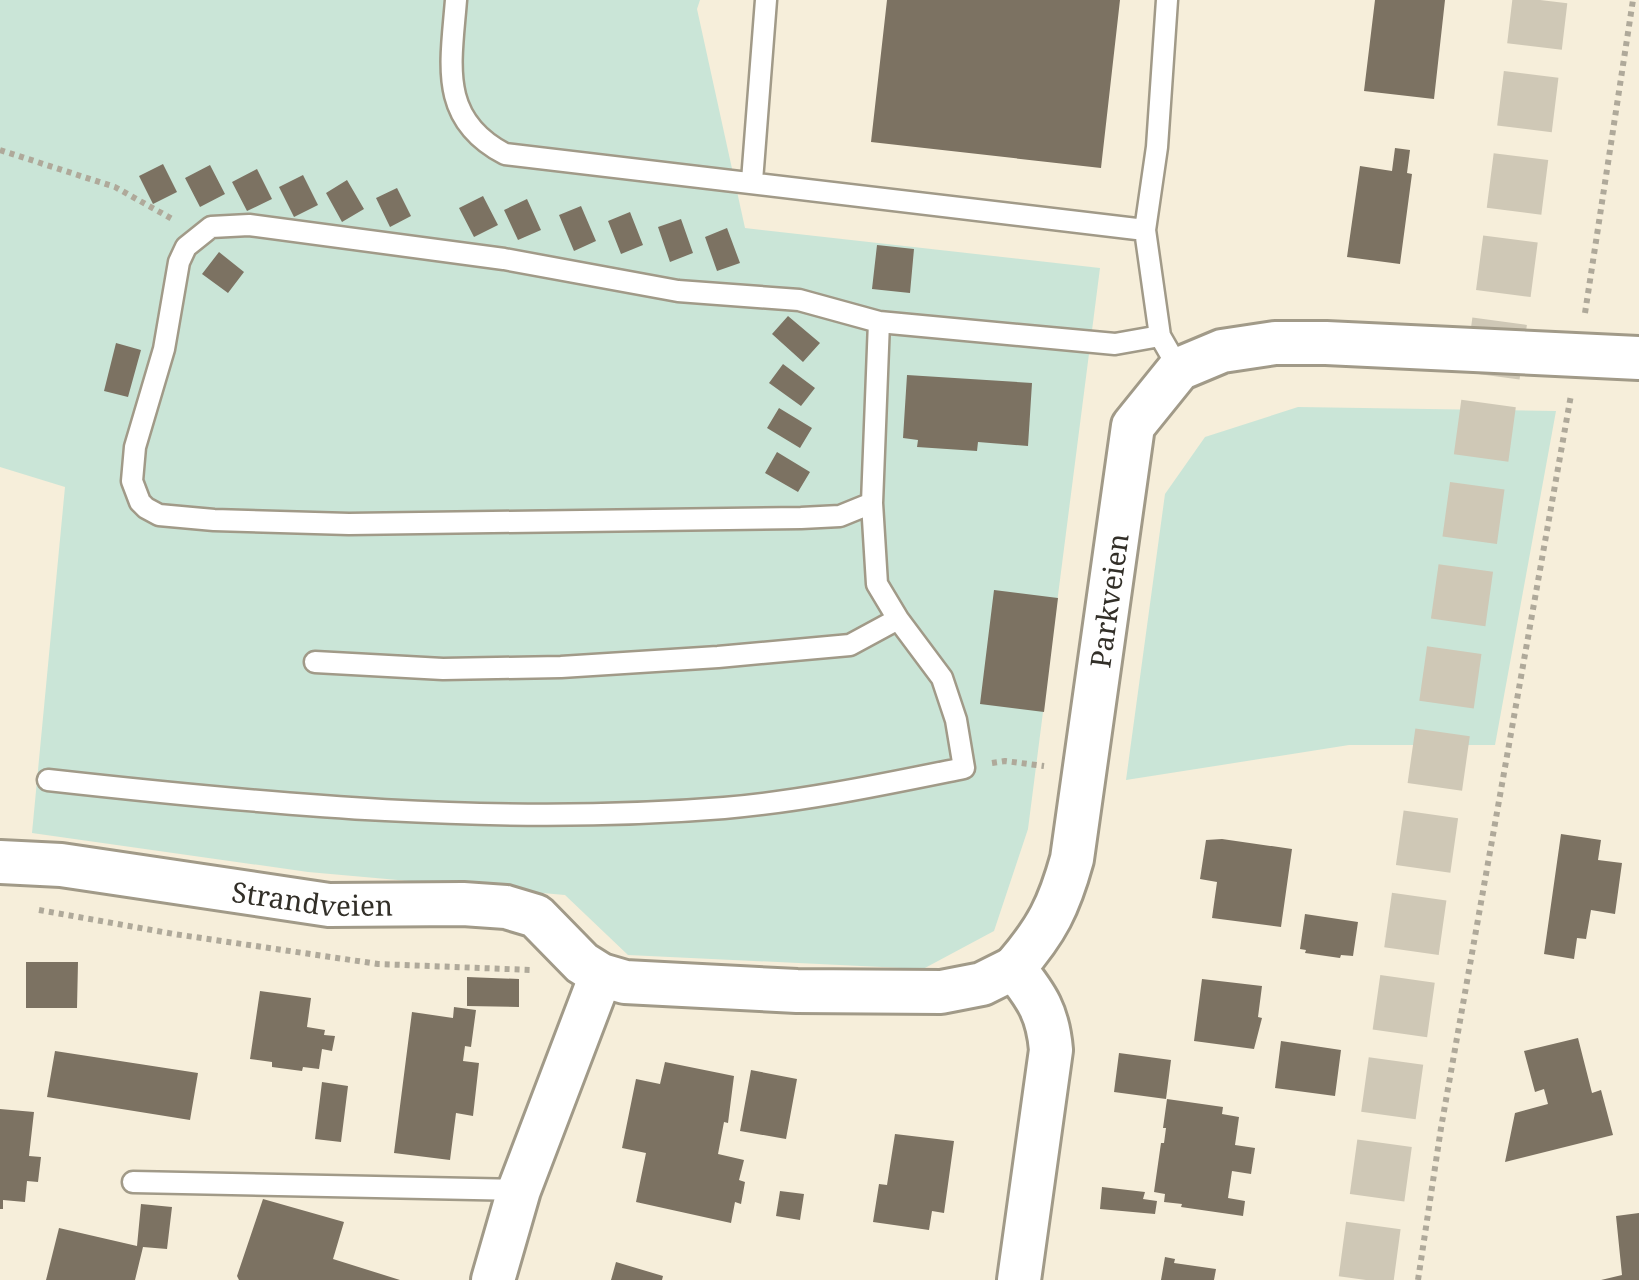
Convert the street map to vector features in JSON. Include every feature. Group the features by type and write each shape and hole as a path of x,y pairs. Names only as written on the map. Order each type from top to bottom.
{"street":[{"path":"1169,352 1222,352 1275,344 1639,358"},
{"name":"Parkveien","path":"1014,968 1044,933 1060,902 1072,858 1133,426 1169,352"},
{"name":"Strandveien","path":"0,862 61,865 330,905 506,907 536,916 582,963 600,975 625,982 941,992 982,984 1014,968"},
{"path":"1014,968 1048,1020 1052,1050 1019,1280"},
{"path":"493,1280 518,1190 600,975"}],"lane":[{"path":"456,0 451,80 456,103 469,127 485,143 505,154 1145,230"},
{"path":"752,181 766,0"},
{"path":"872,504 840,516 802,518 350,524 214,520 160,515 140,502 132,481 135,446 164,348 179,262 186,247 200,234 224,224 504,259 678,290 799,300 878,322 1169,352 1145,230 1157,147 1167,0"},
{"path":"48,780 197,797 458,814 551,815 724,808 876,786 964,768 956,720 942,678 877,584 872,504 878,322"},
{"path":"315,662 444,669 718,658 850,645 898,619"},
{"path":"133,1182 518,1190"}],"path":[{"path":"1418,1280 1440,1128 1578,354 1633,0"},
{"path":"0,150 115,186 200,234"},
{"path":"964,768 1006,761 1085,770"}],"green space":[{"path":"0,0 700,0 697,9 745,228 1100,268 1028,829 994,931 923,969 628,955 565,895 308,872 32,833 65,487 0,467"},
{"path":"1298,407 1556,411 1495,745 1349,745 1126,780 1165,494 1205,437"}],"building":[{"path":"887,0 1120,0 1101,168 871,142"},
{"path":"1375,0 1445,0 1434,99 1364,91"},
{"path":"1395,148 1410,150 1407,173 1412,174 1400,264 1347,257 1360,166 1392,171"},
{"path":"163,164 177,192 153,204 139,176"},
{"path":"210,165 225,194 200,207 185,178"},
{"path":"257,169 272,199 247,211 232,182"},
{"path":"303,175 318,205 294,217 279,187"},
{"path":"347,180 364,209 342,222 326,193"},
{"path":"397,188 411,216 390,227 376,198"},
{"path":"483,196 498,225 474,237 459,208"},
{"path":"527,199 541,230 518,240 504,210"},
{"path":"581,206 596,241 574,251 559,215"},
{"path":"630,212 643,245 621,254 608,221"},
{"path":"681,219 693,253 670,262 658,227"},
{"path":"727,228 740,263 717,271 705,237"},
{"path":"877,245 914,249 910,293 872,289"},
{"path":"219,252 244,272 228,293 202,274"},
{"path":"788,316 820,343 803,362 772,334"},
{"path":"116,343 141,350 128,397 104,391"},
{"path":"783,364 815,388 801,406 769,383"},
{"path":"907,375 1032,383 1028,446 978,442 977,451 917,447 918,440 903,438"},
{"path":"779,408 812,428 800,448 767,428"},
{"path":"777,452 810,472 798,492 765,473"},
{"path":"994,590 1058,598 1044,712 980,704"},
{"path":"1561,834 1601,840 1598,860 1622,863 1615,914 1591,910 1586,939 1577,938 1574,959 1544,954"},
{"path":"1206,840 1292,849 1281,927 1212,918 1217,882 1200,879"},
{"path":"1305,914 1358,922 1353,956 1340,958 1300,949"},
{"path":"26,962 78,962 77,1008 26,1008"},
{"path":"467,977 519,979 519,1007 467,1006"},
{"path":"1202,979 1262,986 1258,1017 1262,1018 1254,1049 1194,1041"},
{"path":"260,991 311,998 307,1027 335,1036 332,1051 322,1049 319,1069 272,1067 272,1062 250,1059"},
{"path":"454,1007 476,1010 471,1047 465,1046 463,1061 479,1063 473,1116 456,1113 450,1160 394,1153 412,1012 453,1018"},
{"path":"1578,1038 1592,1093 1601,1090 1613,1135 1505,1162 1515,1113 1548,1104 1544,1089 1535,1092 1524,1051"},
{"path":"1281,1041 1341,1050 1335,1096 1275,1088"},
{"path":"55,1051 198,1073 190,1120 47,1097"},
{"path":"1119,1053 1171,1060 1166,1099 1114,1092"},
{"path":"665,1062 734,1076 728,1123 724,1122 718,1154 744,1160 739,1180 745,1182 741,1204 735,1202 731,1223 636,1202 646,1153 622,1148 636,1079 660,1084"},
{"path":"751,1070 797,1079 786,1139 740,1131"},
{"path":"322,1082 348,1086 341,1142 315,1139"},
{"path":"1167,1099 1223,1107 1222,1114 1239,1117 1235,1145 1255,1148 1251,1174 1232,1171 1228,1198 1245,1201 1243,1216 1181,1207 1182,1204 1164,1202 1165,1194 1154,1192 1164,1143"},
{"path":"0,1109 34,1112 29,1156 41,1157 38,1182 27,1181 25,1202 3,1200 3,1209 0,1209"},
{"path":"895,1134 954,1141 944,1213 932,1211 929,1230 873,1222 879,1184 887,1185"},
{"path":"1102,1187 1145,1192 1143,1199 1157,1201 1155,1214 1100,1209"},
{"path":"780,1191 804,1194 800,1220 776,1216"},
{"path":"263,1199 344,1222 333,1259 400,1280 239,1280 237,1276"},
{"path":"141,1204 172,1207 167,1249 143,1247 135,1280 46,1280 59,1228 137,1246"},
{"path":"1639,1213 1639,1280 1601,1280 1622,1275 1616,1216"},
{"path":"1165,1257 1175,1259 1174,1263 1216,1269 1214,1280 1161,1280"},
{"path":"616,1262 663,1276 662,1280 611,1280"}],"tunnel":[{"path":"1366,1280 1478,480 1540,0"}]}
